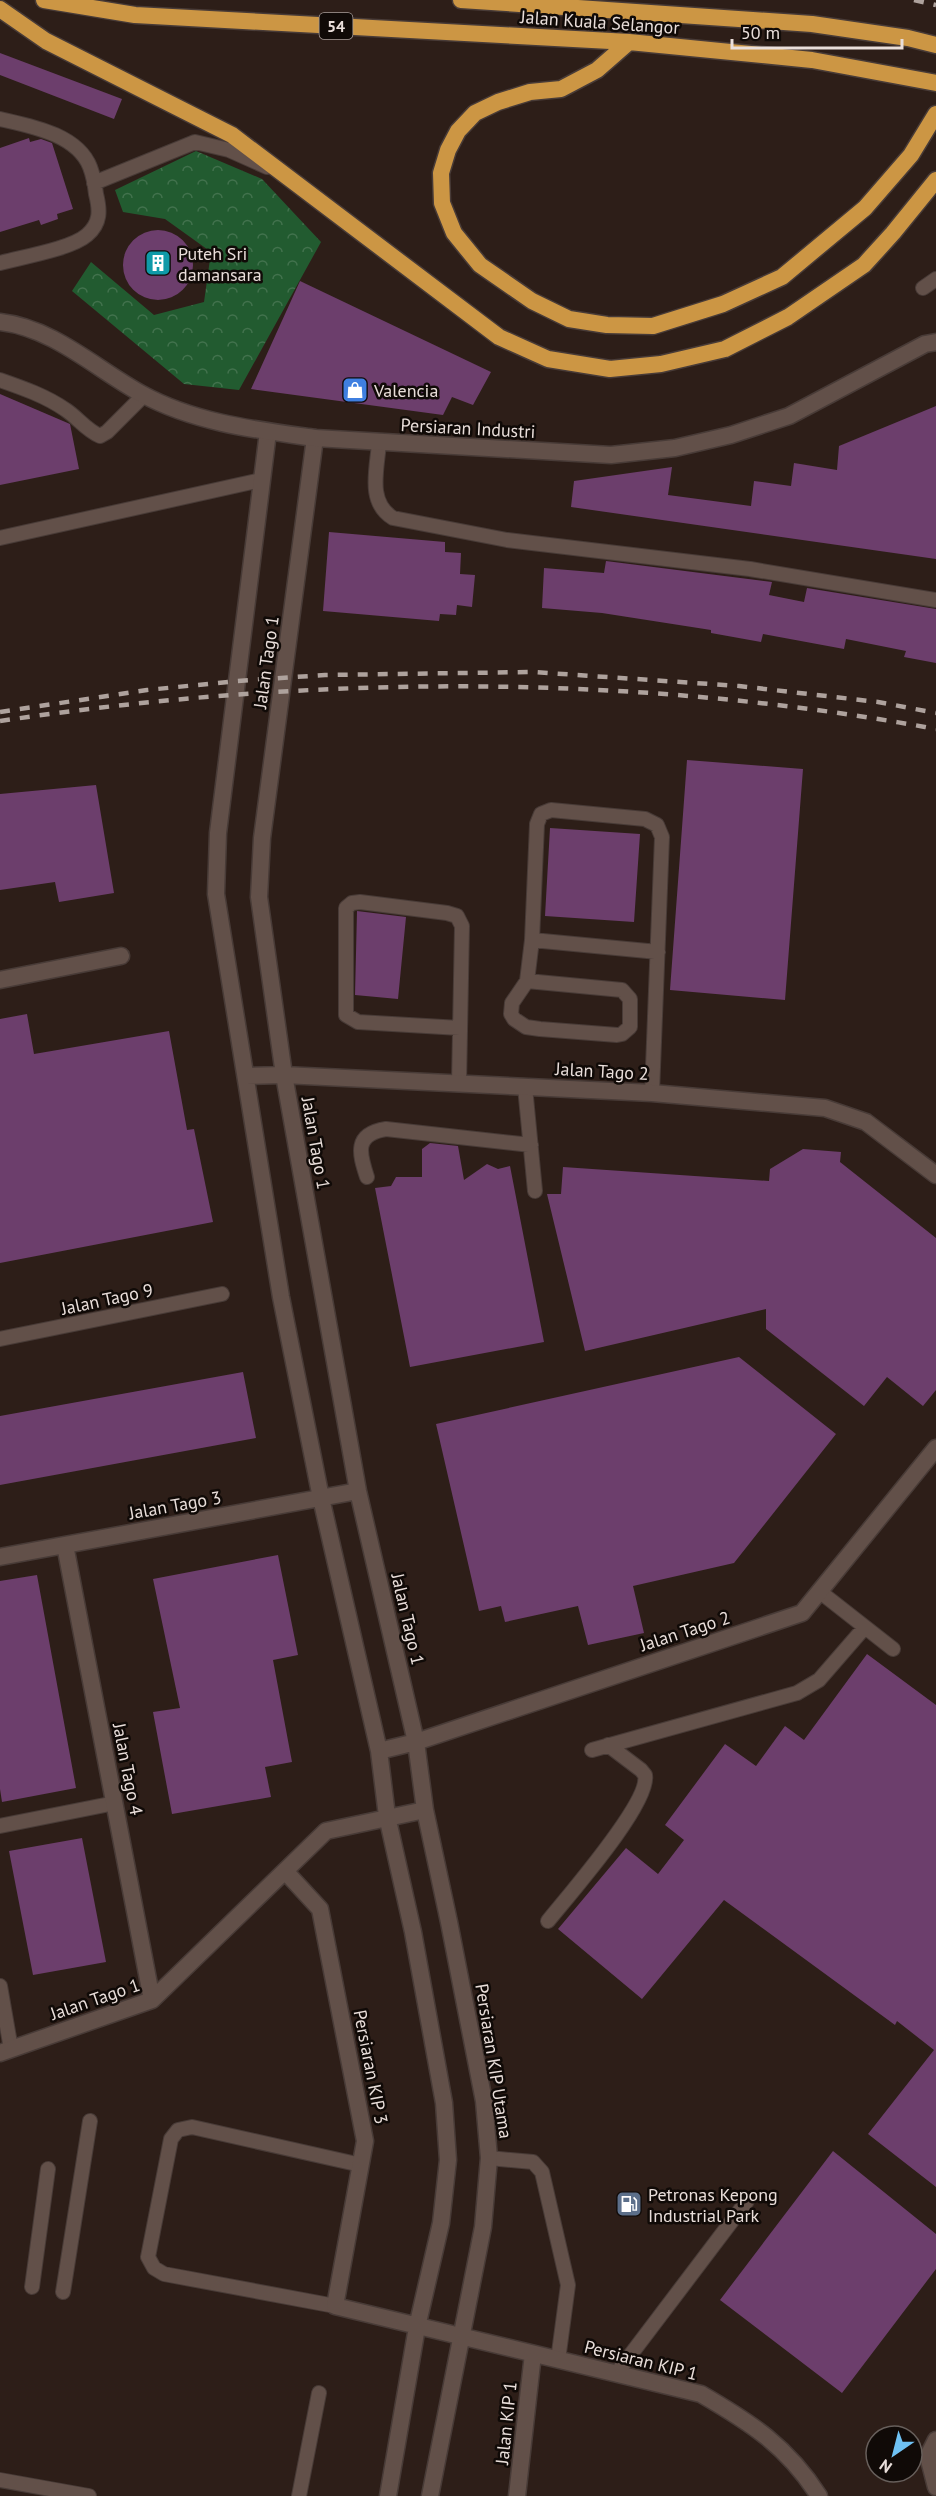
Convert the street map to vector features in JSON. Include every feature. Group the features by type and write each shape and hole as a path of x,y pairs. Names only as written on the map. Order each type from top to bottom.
{"highway":[{"name":"Jalan Kuala Selangor","path":"44,0 135,15 629,42 812,60 936,83"},
{"name":"Jalan Kuala Selangor","path":"461,0 812,24 908,38 936,45"},
{"path":"653,12 676,0"},
{"path":"0,9 46,41 232,135 499,337 548,359 610,369 661,364 724,349 797,311 864,264 893,233 936,180"},
{"path":"629,42 597,70 561,89 530,92 498,102 475,113 458,131 448,150 441,173 442,203 454,233 480,265 510,287 568,319 607,325 653,326 723,304 782,277 865,208 911,154 936,114"}],"street":[{"name":"Persiaran Industri","path":"0,322 18,324 52,339 144,395 191,415 268,432 379,443 611,455 675,448 731,435 789,416 925,344 936,342"},
{"name":"Jalan Tago 1","path":"268,432 218,833 216,894 281,1297 321,1498 378,1751 387,1816"},
{"name":"Jalan Tago 1","path":"5,2051 152,2000 326,1831 387,1816 425,1810 416,1742 358,1491 284,1075 259,897 262,838 315,438"},
{"path":"0,980 121,956"},
{"name":"Jalan Tago 2","path":"246,1076 284,1075 652,1093 825,1108 866,1122 936,1175"},
{"name":"Jalan Tago 2","path":"378,1751 416,1742 802,1612 933,1457"},
{"name":"Jalan Tago 3","path":"0,1557 358,1491"},
{"name":"Jalan Tago 4","path":"65,1545 152,2000"},
{"name":"Persiaran KIP Utama","path":"425,1810 474,2043 484,2101 489,2158 483,2226 459,2336 429,2496"},
{"path":"387,1816 435,2046 444,2103 448,2160 441,2223 417,2327 388,2496"},
{"name":"Persiaran KIP 3","path":"285,1872 320,1909 366,2141 335,2306"},
{"path":"335,2306 417,2327"},
{"name":"Persiaran KIP 1","path":"417,2327 701,2394 775,2442 811,2482 819,2496"},
{"name":"Jalan KIP 1","path":"517,2496 533,2354"},
{"path":"936,2440 928,2456 936,2487"}],"lane":[{"path":"0,119 24,124 64,139 81,152 90,166 100,212 95,226 76,243 0,263"},
{"path":"94,183 195,142 229,150 285,176"},
{"path":"923,288 936,279"},
{"path":"0,380 68,410 93,433 100,436 107,432 144,395"},
{"path":"379,443 375,490 377,503 384,513 393,518 507,540 750,569 936,600"},
{"path":"0,538 261,480"},
{"path":"527,981 621,990 630,999 630,1027 626,1032 617,1035 526,1027 514,1019 511,1014 512,1003 527,981 537,824 541,814 550,810 645,819 657,825 662,837 652,1093"},
{"path":"459,1084 462,926 457,916 360,902 352,903 346,908 344,915 346,1015 357,1022 460,1028"},
{"path":"531,940 658,952"},
{"path":"525,1087 535,1191"},
{"path":"367,1177 359,1154 360,1147 364,1140 377,1130 386,1129 531,1145"},
{"name":"Jalan Tago 9","path":"0,1339 222,1294"},
{"path":"819,1592 893,1649"},
{"path":"592,1750 797,1693 819,1680 865,1627"},
{"path":"548,1921 622,1827 645,1787 645,1774 608,1746"},
{"path":"0,1826 115,1803"},
{"path":"0,1986 5,2051"},
{"path":"63,2292 90,2121"},
{"path":"335,2306 164,2274 154,2268 148,2257 171,2139 178,2130 192,2127 361,2165"},
{"path":"489,2158 533,2162 542,2172 568,2285 558,2360"},
{"path":"32,2288 48,2169"},
{"path":"616,2374 747,2201"},
{"path":"299,2496 319,2393"},
{"path":"0,2480 89,2496"}],"green space":[{"path":"196,151 262,179 321,242 239,390 184,384 72,291 91,262 154,315 204,302 211,252 165,219 123,212 115,190"}],"building":[{"path":"0,53 122,99 114,119 0,75"},
{"path":"29,138 30,142 41,139 52,143 73,209 57,214 58,219 41,225 39,220 0,232 0,148"},
{"name":"Puteh Sri damansara","path":"158,230 171,233 183,240 190,252 193,265 190,278 183,290 171,297 158,300 145,297 133,290 126,278 123,265 126,252 133,240 145,233"},
{"path":"300,281 491,372 473,405 452,397 443,415 251,389"},
{"path":"0,394 70,424 79,469 0,485"},
{"path":"936,406 936,559 571,507 574,481 672,467 668,495 751,506 754,481 791,486 794,463 837,470 839,446"},
{"path":"329,532 445,542 445,552 461,553 460,574 475,575 472,607 457,605 456,615 440,614 439,621 323,611"},
{"path":"606,561 772,582 769,595 804,602 807,588 936,609 936,663 904,657 906,651 846,639 844,649 763,634 761,642 711,633 711,630 602,613 542,608 544,568 604,573"},
{"path":"687,760 803,769 785,1000 670,990"},
{"path":"96,785 114,893 59,902 55,882 0,890 0,794"},
{"path":"550,828 640,834 634,922 545,916"},
{"path":"357,911 406,917 398,999 355,995"},
{"path":"27,1014 34,1054 169,1031 187,1130 194,1129 213,1222 0,1263 0,1019"},
{"path":"430,1143 458,1146 464,1180 487,1164 498,1169 510,1166 544,1342 410,1367 375,1188 391,1186 396,1177 422,1177 422,1149"},
{"path":"803,1149 841,1152 840,1162 936,1238 936,1390 923,1406 887,1377 864,1406 766,1329 766,1309 585,1351 547,1194 561,1194 563,1167 769,1181 770,1169"},
{"path":"739,1357 836,1434 734,1563 633,1586 644,1633 588,1645 578,1606 505,1622 501,1606 479,1611 436,1424"},
{"path":"243,1372 256,1438 0,1485 0,1416"},
{"path":"278,1555 298,1655 273,1660 292,1762 265,1767 271,1797 172,1814 153,1712 180,1708 153,1579"},
{"path":"37,1575 76,1788 2,1802 0,1789 0,1581"},
{"path":"867,1654 936,1705 936,2187 868,2134 934,2050 897,2021 895,2025 724,1900 642,1999 558,1929 626,1848 658,1874 684,1840 665,1825 725,1744 756,1766 785,1726 804,1740"},
{"path":"82,1838 106,1962 33,1975 9,1851"},
{"path":"833,2151 936,2234 936,2269 842,2393 720,2300"}],"railway":[{"path":"914,0 936,5"},
{"path":"0,712 147,690 237,681 325,675 533,672 739,686 878,702 936,713"},
{"path":"0,721 116,706 233,695 351,688 468,686 586,689 703,697 820,710 936,729"}],"place":[{"name":"Puteh Sri damansara","path":"158,263"},
{"name":"Valencia","path":"355,390"},
{"name":"Petronas Kepong Industrial Park","path":"629,2204"}]}
